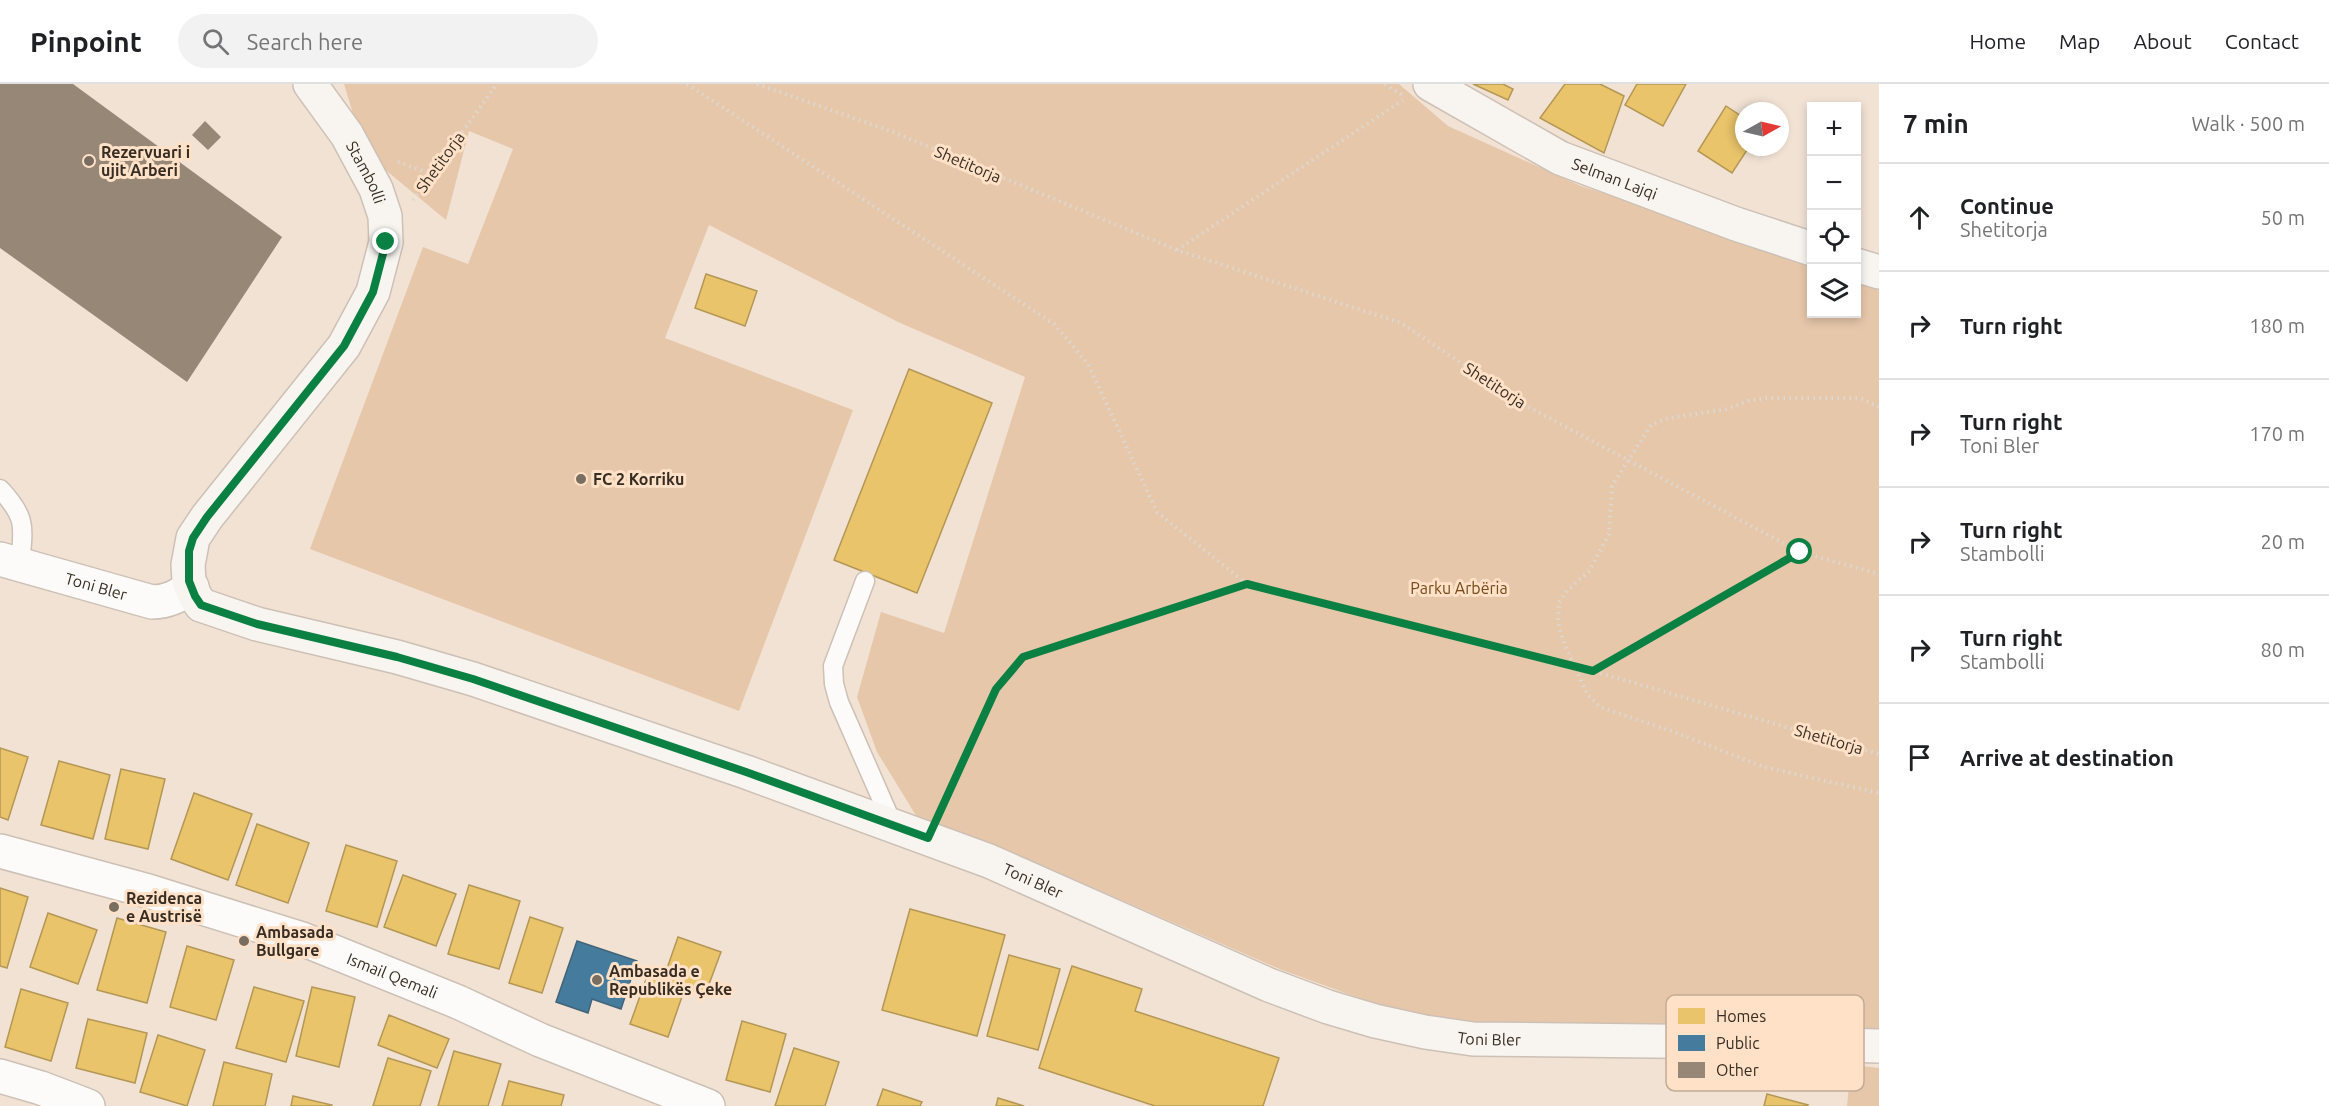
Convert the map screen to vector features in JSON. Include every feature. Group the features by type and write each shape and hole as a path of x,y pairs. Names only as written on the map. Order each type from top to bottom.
{"street":[{"name":"Stambolli","path":"196,596 188,565 193,538 207,517 344,346 373,292 386,242 385,216 376,189 346,135 310,84"},
{"name":"Selman Lajqi","path":"1418,91 1560,158 1726,220 1807,247"},
{"path":"1861,266 1879,272"},
{"name":"Toni Bler","path":"10,562 152,602 196,596 257,624 397,657 473,679 746,772 989,861 1269,985 1328,1007 1385,1024 1473,1039 1666,1041"},
{"name":"Ismail Qemali","path":"0,851 148,891 302,939 448,998 540,1040 708,1106"},
{"name":"Toni Bler","path":"1864,1046 1879,1047"},
{"path":"0,1076 88,1106"}],"lane":[{"path":"0,489 16,506 23,528 10,562"},
{"path":"865,581 833,666 834,684 839,702 892,825"}],"path":[{"name":"Shetitorja","path":"412,203 497,84"},
{"path":"687,84 1054,324 1088,364 1158,512 1247,584"},
{"name":"Shetitorja","path":"757,84 892,132 1176,250 1401,323 1523,404 1800,552 1879,574"},
{"path":"1176,250 1418,91"},
{"path":"1879,407 1860,398 1765,398 1726,409 1665,419 1651,424 1612,486 1609,534 1589,571 1568,590 1559,602 1558,623 1564,643 1587,694 1600,707 1677,733 1764,767 1879,793"},
{"path":"1593,671 1800,552"},
{"name":"Shetitorja","path":"1247,584 1593,671 1879,754"},
{"path":"928,838 996,689 1023,657 1247,584"}],"green space":[{"name":"Parku Arbëria","path":"344,84 1399,84 1448,126 1581,186 1807,259 1807,318 1861,318 1861,281 1879,288 1879,1033 1864,1033 1864,995 1666,995 1666,1027 1420,1020 1282,970 1000,847 917,817 877,752 857,697 881,612 944,633 1025,377 898,322 709,225 665,338 853,410 739,711 310,549 423,247 468,264 513,149 469,131 446,220 365,153"},
{"path":"1864,1066 1879,1068 1879,1106 1847,1106 1848,1091 1864,1091"}],"building: Homes":[{"path":"1473,84 1503,84 1513,89 1508,100"},
{"path":"1565,84 1600,84 1624,96 1604,153 1540,118"},
{"path":"1637,84 1686,84 1663,126 1625,105"},
{"path":"1726,106 1735,112 1735,156 1743,156 1732,173 1698,151"},
{"path":"706,274 757,291 745,326 695,308"},
{"path":"909,369 992,403 917,593 834,560"},
{"path":"0,748 28,757 8,820 0,817"},
{"path":"59,761 110,775 93,839 41,825"},
{"path":"121,769 165,779 148,849 105,839"},
{"path":"194,793 252,814 228,880 171,859"},
{"path":"257,824 309,843 288,903 236,885"},
{"path":"346,845 397,861 377,927 326,911"},
{"path":"403,875 456,894 436,946 384,927"},
{"path":"469,885 520,901 499,969 448,954"},
{"path":"0,888 28,897 7,968 0,966"},
{"path":"910,909 1005,935 977,1036 882,1010"},
{"path":"48,913 97,930 78,984 30,967"},
{"path":"530,917 563,928 542,993 509,983"},
{"path":"117,918 166,932 147,1003 97,990"},
{"path":"678,937 721,952 705,995 685,988 668,1037 630,1024 649,971 664,977"},
{"path":"187,946 234,960 216,1020 170,1007"},
{"path":"1009,955 1060,969 1038,1050 987,1036"},
{"path":"1072,966 1142,989 1135,1011 1279,1058 1263,1106 1155,1106 1039,1068"},
{"path":"254,987 304,1001 286,1062 236,1048"},
{"path":"312,987 355,997 339,1067 296,1056"},
{"path":"21,989 68,1003 51,1061 5,1047"},
{"path":"389,1015 449,1039 437,1068 378,1045"},
{"path":"88,1019 147,1033 135,1083 76,1068"},
{"path":"742,1021 786,1034 770,1092 726,1080"},
{"path":"158,1035 205,1050 187,1106 140,1092"},
{"path":"794,1048 839,1062 825,1106 775,1106"},
{"path":"454,1051 501,1064 488,1106 438,1106"},
{"path":"388,1058 431,1071 420,1106 373,1106"},
{"path":"224,1062 272,1074 265,1106 213,1106"},
{"path":"509,1081 564,1095 561,1106 502,1106"},
{"path":"883,1089 922,1102 920,1106 877,1106"},
{"path":"1767,1094 1808,1105 1764,1106"},
{"path":"293,1096 332,1105 332,1106 291,1106"},
{"path":"998,1098 1024,1106 996,1106"}],"building: Public":[{"name":"Ambasada e Republikës Çeke","path":"577,941 637,961 621,1009 592,999 588,1013 556,1002"}],"building: Other":[{"name":"Rezervuari i ujit Arberi","path":"0,84 73,84 282,237 187,382 0,248"},
{"path":"205,121 221,137 208,150 192,135"}],"place":[{"name":"Rezervuari i ujit Arberi","path":"89,161"},
{"name":"FC 2 Korriku","path":"581,479"},
{"name":"Rezidenca e Austrisë","path":"114,907"},
{"name":"Ambasada Bullgare","path":"244,941"},
{"name":"Ambasada e Republikës Çeke","path":"597,980"}],"route":[{"path":"386,242 373,292 344,346 207,517 193,538 189,551 189,581 201,605 257,624 397,657 473,679 746,772 928,838 996,689 1023,657 1247,584 1593,671 1800,552"}]}
